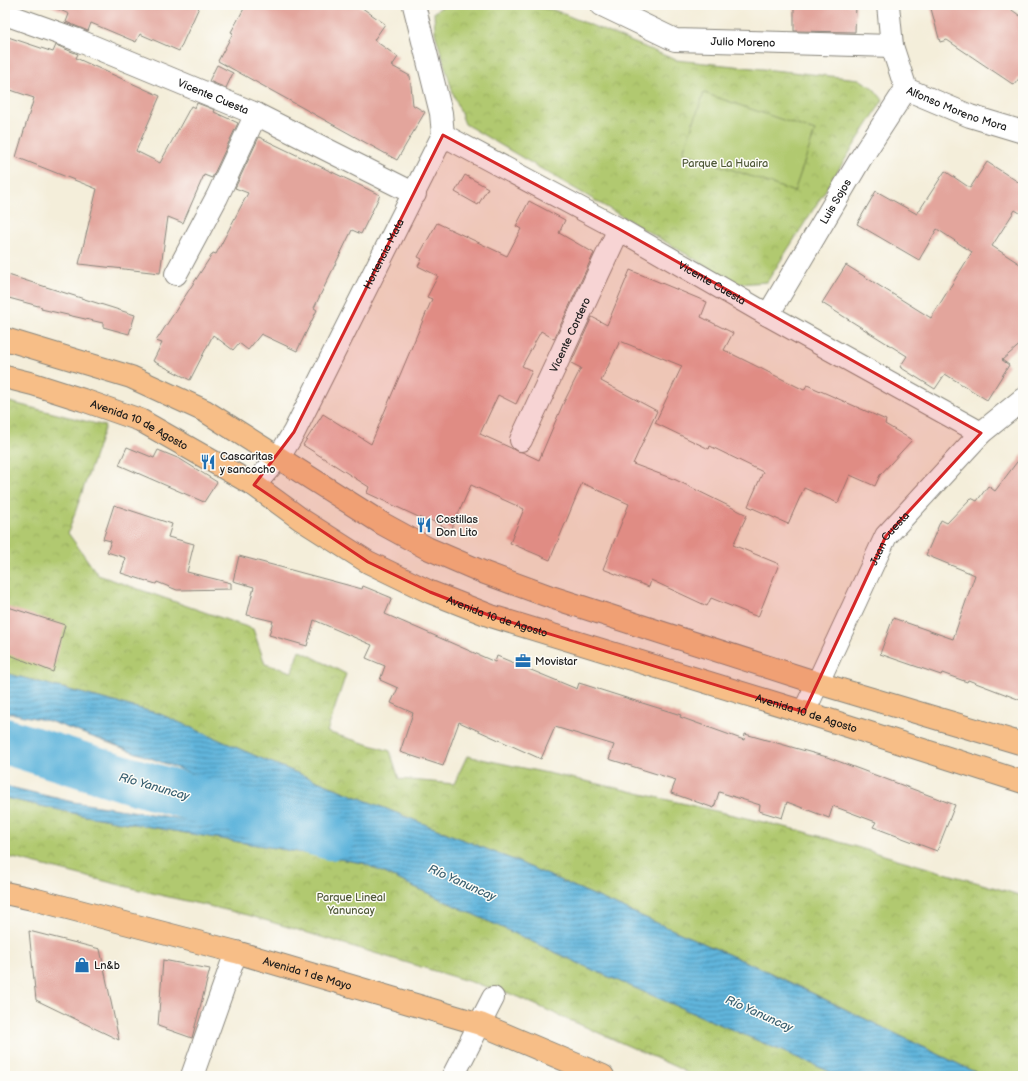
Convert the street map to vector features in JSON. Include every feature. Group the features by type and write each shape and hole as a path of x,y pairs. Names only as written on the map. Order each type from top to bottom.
{"main road":[{"path":"5,339 131,378 205,411 383,524 427,548 464,564 551,597 818,683 1023,744"},
{"name":"Avenida 10 de Agosto","path":"5,377 84,400 140,420 254,485 302,520 368,562 430,592 491,616 804,712 1023,782"},
{"name":"Avenida 1 de Mayo","path":"5,893 236,952 480,1024 602,1076"}],"street":[{"path":"414,5 441,113 443,135"},
{"name":"Julio Moreno","path":"602,5 675,40 892,46"},
{"name":"Alfonso Moreno Mora","path":"888,5 892,46 906,89 970,116 1023,132"},
{"name":"Vicente Cuesta","path":"5,14 74,39 256,114 415,194"},
{"name":"Luis Sojos","path":"768,315 862,158 906,89"},
{"path":"176,274 217,197 256,114"},
{"name":"Hortencia Mata","path":"254,485 279,457 294,432 415,194 443,135"},
{"name":"Vicente Cuesta","path":"443,135 619,229 768,315 981,433"},
{"name":"Vicente Cordero","path":"521,440 619,229"},
{"name":"Juan Cuesta","path":"804,712 886,536 981,433 1023,399"},
{"path":"192,1076 236,952"},
{"path":"453,1076 493,998"}],"highlighted area":[{"path":"443,135 619,229 981,433 886,536 804,712 491,616 430,592 368,562 254,485 294,432"}],"green space":[{"name":"Parque La Huaira","path":"445,5 520,5 554,10 676,60 859,79 873,88 883,100 767,282 737,284 465,124 453,93 435,33 434,12"},
{"path":"704,93 815,131 794,192 683,152"},
{"path":"5,401 105,426 68,533 98,575 253,629 265,664 292,672 299,650 346,674 327,732 390,751 399,779 454,784 467,756 599,784 802,831 1023,896 1023,1076 983,1076 769,972 516,861 265,760 160,714 5,673"},
{"name":"Parque Lineal Yanuncay","path":"5,798 86,816 363,863 593,970 840,1076 693,1076 676,1067 511,994 248,915 160,895 5,856"}],"water":[{"path":"5,673 160,714 265,760 516,861 764,970 983,1076 840,1076 593,970 363,863 86,816 5,798 5,786 73,802 183,819 238,823 284,819 288,813 279,807 49,721 5,712"}],"building":[{"path":"49,5 200,5 179,51 140,34 136,42 91,23 88,31 66,22 69,14"},
{"path":"246,5 358,5 385,24 374,40 398,57 392,66 410,76 413,105 425,112 397,160 218,61 233,33 231,32"},
{"path":"794,5 856,5 855,32 794,31"},
{"path":"930,5 1005,5 1023,18 1023,73 1014,85 947,40 940,42"},
{"path":"5,36 53,52 56,45 78,54 76,58 160,96 136,151 160,163 191,106 195,108 197,103 215,110 214,112 238,123 212,178 204,175 183,223 168,217 160,273 79,264 97,189 16,157 34,98 5,88"},
{"path":"217,65 233,73 226,88 209,81"},
{"path":"259,137 380,195 361,234 352,230 314,308 317,310 297,351 261,334 248,350 239,343 233,350 213,335 190,380 153,361 162,343 156,341 213,253 216,254 248,193 235,188"},
{"path":"987,162 1023,185 1023,215 1015,210 992,246 1023,266 1023,342 1002,360 1009,365 987,400 945,374 935,389 900,367 907,356 822,303 846,265 931,318 972,252 937,229 919,260 857,224 876,191 917,214 945,171 970,188"},
{"path":"465,175 488,188 478,205 455,192"},
{"path":"529,201 565,220 559,233 594,253 554,339 541,331 522,366 532,371 516,404 498,395 480,434 539,460 562,406 581,368 571,363 592,317 607,325 630,270 707,302 701,317 733,333 724,350 804,390 807,385 886,420 885,424 912,440 880,475 875,486 850,475 838,503 804,488 788,524 748,506 763,472 710,446 709,449 655,423 682,366 620,341 601,381 657,411 633,464 676,480 747,515 733,545 779,564 758,617 711,598 707,606 651,580 649,587 603,569 629,504 582,483 550,560 510,543 524,509 471,485 451,530 428,519 427,521 367,493 369,487 303,445 323,414 371,444 432,299 427,297 438,276 418,266 422,259 418,257 437,223 507,256 521,229 516,226"},
{"path":"5,274 135,315 129,334 103,327 103,323 41,309 42,307 5,297"},
{"path":"127,447 154,458 158,450 180,459 217,482 204,502 119,465"},
{"path":"1023,454 1023,701 968,680 967,682 942,673 941,675 880,654 893,618 953,639 975,575 926,555 941,520 947,523 971,498 977,501 988,486 995,491"},
{"path":"114,505 172,524 168,537 194,544 187,572 231,583 231,589 177,590 157,582 156,584 121,573 126,558 107,552 111,541 103,539"},
{"path":"239,556 362,589 363,586 392,598 385,614 495,662 497,656 577,689 579,683 681,715 680,717 744,740 745,734 827,757 955,805 937,851 873,827 876,822 833,806 829,818 787,802 782,818 759,811 760,805 719,792 714,808 671,793 676,780 609,759 614,745 555,727 541,759 459,722 443,766 400,752 413,713 391,703 398,688 380,680 385,666 366,658 372,645 314,620 307,646 269,635 273,621 247,615 254,587 233,581"},
{"path":"5,606 65,625 53,672 5,653"},
{"path":"29,931 100,949 119,1040 36,1000"},
{"path":"163,960 210,969 192,1038 158,1026"}],"waterway":[{"name":"Río Yanuncay","path":"5,741 130,780 331,837"}],"place":[{"name":"Cascaritas y sancocho","path":"208,462"},
{"name":"Costillas Don Lito","path":"424,525"},
{"name":"Movistar","path":"523,661"},
{"name":"Ln&b","path":"82,965"}]}
